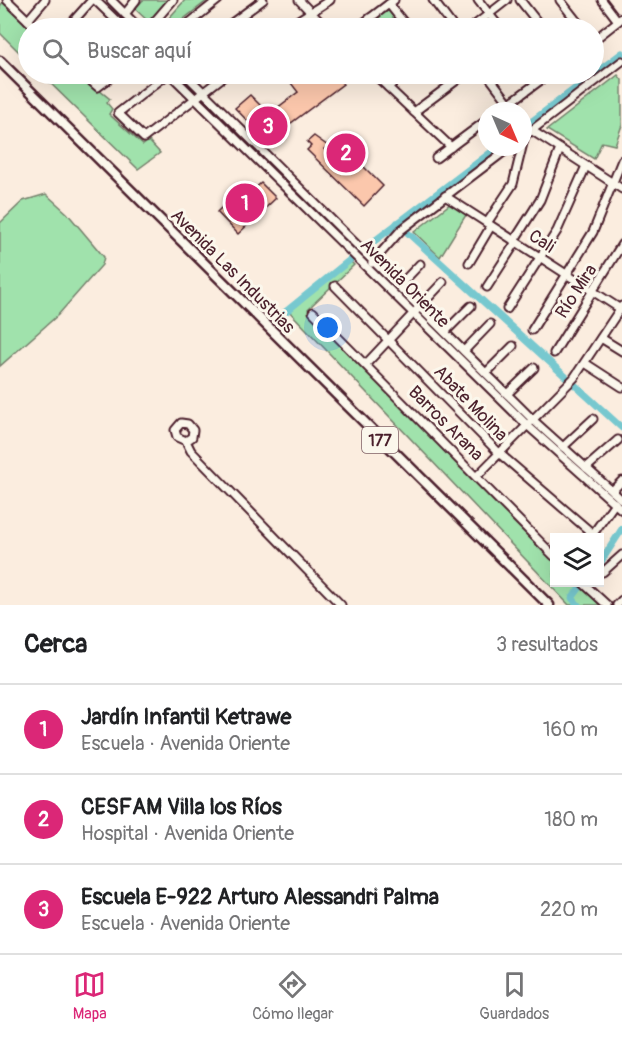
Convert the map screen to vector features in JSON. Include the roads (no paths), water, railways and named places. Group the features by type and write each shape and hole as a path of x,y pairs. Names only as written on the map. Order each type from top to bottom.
{"main road":[{"name":"Avenida Las Industrias","path":"0,61 18,79"},
{"name":"Avenida Las Industrias","path":"23,84 549,605"},
{"name":"Avenida Las Industrias","path":"496,554 541,605"}],"street":[{"path":"7,0 26,18"},
{"path":"30,18 45,0"},
{"path":"77,18 94,0 113,18"},
{"path":"111,0 129,18"},
{"path":"125,14 136,0"},
{"path":"158,18 173,0"},
{"path":"196,18 219,0"},
{"path":"239,18 263,0"},
{"path":"299,0 315,18"},
{"path":"300,18 330,0"},
{"path":"432,0 446,18"},
{"path":"478,0 492,18"},
{"path":"484,18 507,0"},
{"path":"520,0 534,18"},
{"path":"560,0 574,18"},
{"path":"602,0 620,20 604,32"},
{"path":"370,18 392,2 402,18"},
{"path":"604,76 622,62"},
{"path":"156,84 118,113 144,138 214,84"},
{"name":"Avenida Oriente","path":"180,84 528,426 618,502"},
{"name":"Avenida Oriente","path":"195,84 533,420 612,491 622,510"},
{"path":"385,84 451,147"},
{"path":"388,87 392,84"},
{"path":"414,112 452,84"},
{"path":"495,84 508,102"},
{"path":"510,102 535,84"},
{"path":"532,130 593,84"},
{"path":"436,158 478,127"},
{"path":"532,136 560,149 622,189"},
{"path":"487,287 543,194 560,149"},
{"path":"368,267 401,230 498,156"},
{"path":"469,263 513,184 521,156"},
{"path":"532,330 593,232 622,160"},
{"path":"507,309 564,217 586,166"},
{"name":"Cali","path":"445,196 621,309"},
{"name":"Río Mira","path":"554,353 622,244"},
{"path":"399,286 420,264"},
{"path":"366,364 443,282"},
{"name":"Abate Molina","path":"335,286 499,453 588,533"},
{"path":"445,332 471,306"},
{"path":"477,476 565,388 585,363 621,309"},
{"name":"Barros Arana","path":"313,312 550,551"},
{"path":"464,351 490,324"},
{"path":"601,338 622,351"},
{"path":"486,373 513,346"},
{"path":"585,363 622,387"},
{"path":"507,394 534,368"},
{"path":"563,447 593,419"},
{"path":"586,468 618,440"},
{"path":"186,441 191,451 341,605"},
{"path":"612,491 622,481"},
{"path":"593,533 618,502"},
{"path":"604,571 622,555"},
{"path":"587,587 607,605"},
{"path":"617,605 622,600"}],"waterway":[{"path":"604,67 622,53"},
{"path":"532,121 581,84"},
{"path":"360,252 486,156"},
{"path":"397,223 622,428"},
{"path":"278,318 351,259"},
{"path":"604,557 622,529"},
{"path":"578,605 572,598 580,587"}],"place":[{"name":"Escuela E-922 Arturo Alessandri Palma","path":"268,126"},
{"name":"CESFAM Villa los Ríos","path":"346,153"},
{"name":"Jardín Infantil Ketrawe","path":"245,203"}]}
